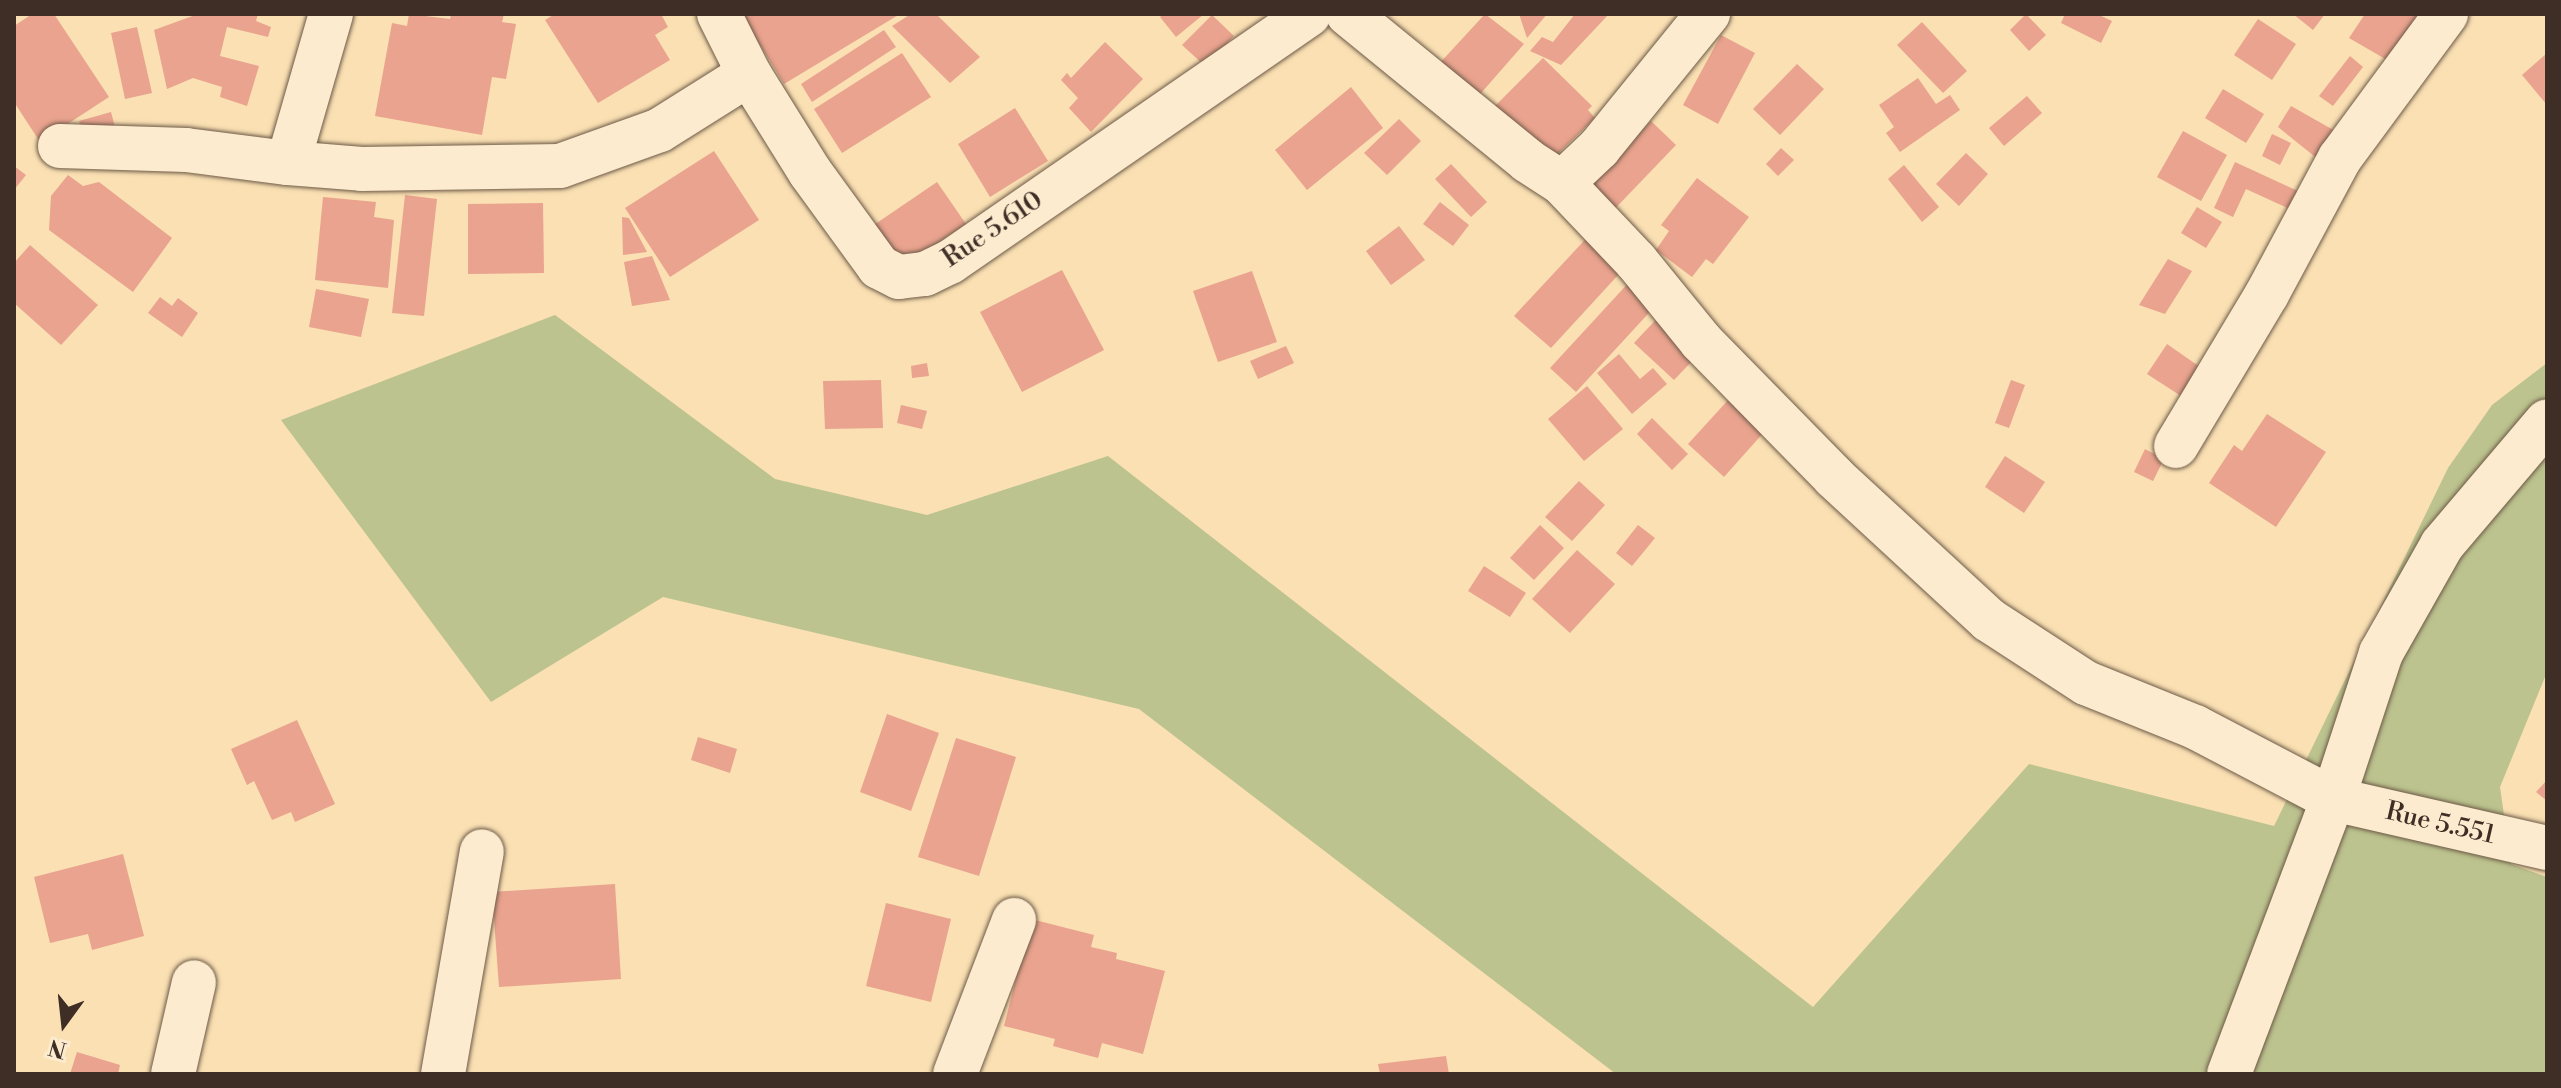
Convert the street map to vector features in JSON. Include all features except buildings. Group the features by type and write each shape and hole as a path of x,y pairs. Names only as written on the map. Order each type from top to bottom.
{"street":[{"path":"288,163 331,14"},
{"name":"Rue 5.610","path":"719,14 749,74 855,237 879,267 899,277 925,274 950,262 1309,14"},
{"name":"Rue 5.551","path":"1348,14 1528,161 1562,183 1636,261 1701,341 1745,387 1834,477 1989,620 2086,683 2195,727 2333,799 2547,848"},
{"path":"1562,183 1599,148 1708,14"},
{"path":"2176,446 2267,294 2340,158 2446,14"},
{"path":"60,146 186,150 362,169 560,166 660,130 749,74"},
{"path":"2229,1074 2333,799 2381,653 2442,545 2547,421"},
{"path":"443,1074 482,851"},
{"path":"955,1074 1014,920"},
{"path":"173,1074 194,982"}],"green space":[{"path":"555,315 775,479 927,515 1108,456 1813,1007 2029,764 2274,826 2448,468 2492,405 2547,363 2547,672 2500,787 2511,864 2547,877 2547,1074 1616,1074 1139,709 663,597 491,702 281,420"}]}
